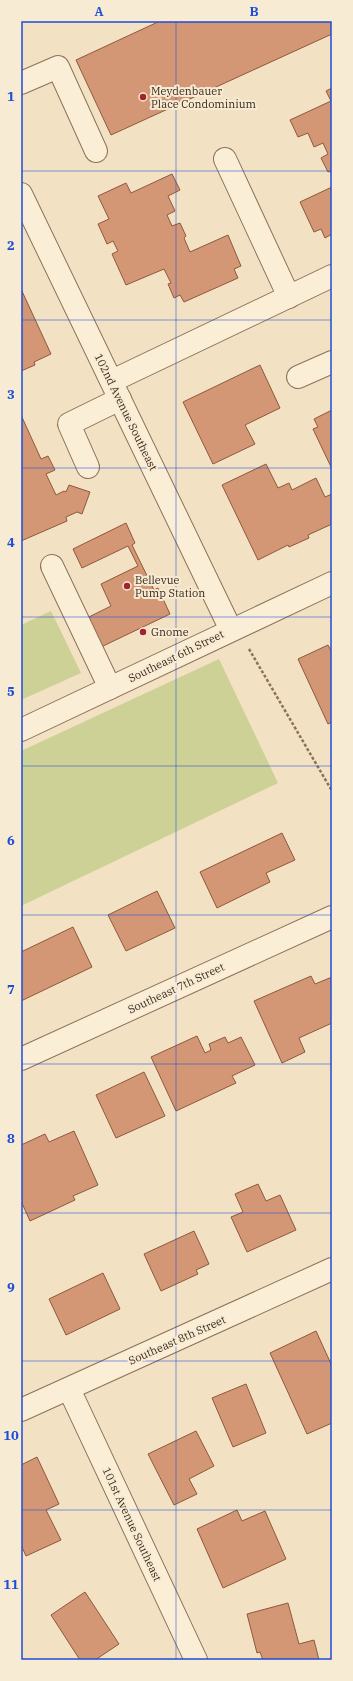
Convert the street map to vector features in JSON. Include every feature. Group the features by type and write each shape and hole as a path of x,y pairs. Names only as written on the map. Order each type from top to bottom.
{"street":[{"path":"21,83 58,67 96,151"},
{"path":"225,159 289,297"},
{"name":"102nd Avenue Southeast","path":"21,194 234,629"},
{"path":"88,468 69,424 116,390 289,297 332,276"},
{"path":"298,377 332,362"},
{"path":"52,566 110,688"},
{"name":"Southeast 6th Street","path":"21,730 332,583"},
{"name":"Southeast 7th Street","path":"21,1059 332,917"},
{"name":"Southeast 8th Street","path":"21,1410 332,1269"},
{"name":"101st Avenue Southeast","path":"69,1389 196,1660"}],"path":[{"path":"234,629 285,708 332,791"}],"green space":[{"path":"51,611 81,673 21,700 21,625"},
{"path":"219,659 278,783 21,906 21,751"}],"building":[{"name":"Meydenbauer Place Condominium","path":"160,21 331,21 332,34 111,135 76,60"},
{"path":"332,88 332,175 330,171 328,172 321,158 328,154 323,143 314,147 308,133 298,137 290,120 331,101 326,91"},
{"path":"172,174 180,190 168,196 175,211 167,215 172,226 180,223 186,236 184,238 190,252 228,235 241,266 234,269 238,278 184,302 180,295 174,298 168,284 171,283 164,269 126,285 112,254 118,251 113,241 107,244 98,224 109,219 98,196 126,183 131,193"},
{"path":"332,187 332,234 325,238 321,229 314,232 300,202"},
{"path":"21,289 51,354 34,362 35,365 21,371"},
{"path":"260,365 280,408 245,425 255,444 213,464 183,402"},
{"path":"332,410 332,469 313,429 318,427 314,419"},
{"path":"21,415 41,459 48,456 55,470 46,474 56,495 64,491 66,492 69,485 90,492 82,514 77,512 66,517 67,521 21,541"},
{"path":"266,464 278,488 289,483 292,490 316,478 325,497 332,494 332,524 308,535 309,538 289,547 288,545 258,560 222,485"},
{"name":"Bellevue Pump Station","path":"126,523 135,543 132,545 154,590 158,588 170,614 101,647 87,618 111,606 101,584 138,566 128,546 82,568 73,549"},
{"path":"328,645 332,653 332,722 328,724 298,659"},
{"path":"282,833 295,860 266,873 270,882 217,908 200,872"},
{"path":"157,891 175,928 126,951 108,915"},
{"path":"73,927 92,967 21,1001 21,952"},
{"path":"311,976 315,984 332,977 332,1023 299,1038 305,1052 282,1063 254,1001"},
{"path":"197,1036 205,1053 211,1050 209,1044 225,1037 228,1043 241,1037 255,1065 232,1076 236,1083 176,1111 151,1057"},
{"path":"144,1072 165,1116 116,1138 96,1095"},
{"path":"74,1131 98,1185 73,1196 75,1200 30,1221 21,1201 21,1145 45,1134 49,1142"},
{"path":"258,1184 266,1201 280,1195 296,1230 247,1252 231,1217 243,1212 235,1194"},
{"path":"194,1231 209,1264 196,1270 198,1274 161,1291 144,1254"},
{"path":"103,1273 120,1309 66,1335 49,1299"},
{"path":"316,1331 332,1366 332,1423 307,1434 270,1353"},
{"path":"246,1384 266,1433 233,1447 212,1398"},
{"path":"196,1431 214,1466 189,1479 197,1494 174,1505 148,1454"},
{"path":"37,1457 59,1504 46,1510 61,1540 26,1556 21,1545 21,1465"},
{"path":"237,1510 242,1521 265,1511 286,1559 223,1588 197,1529"},
{"path":"85,1592 119,1644 95,1660 80,1660 51,1615"},
{"path":"288,1603 299,1644 314,1640 319,1660 263,1660 260,1652 257,1653 247,1614"}],"place":[{"name":"Meydenbauer Place Condominium","path":"143,97"},
{"name":"Bellevue Pump Station","path":"127,586"},
{"name":"Gnome","path":"143,632"}]}
